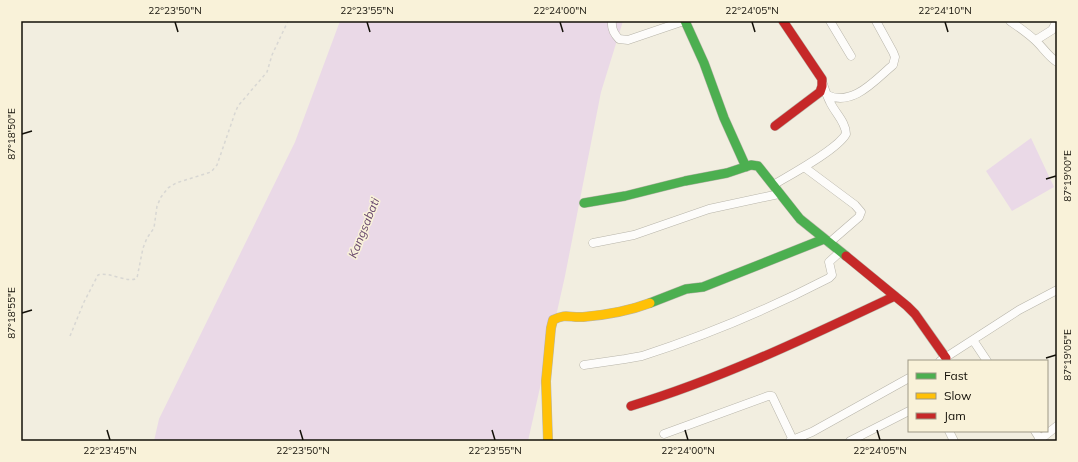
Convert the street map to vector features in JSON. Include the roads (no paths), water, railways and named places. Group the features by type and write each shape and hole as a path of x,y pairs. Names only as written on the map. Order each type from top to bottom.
{"street":[{"path":"612,21 612,27 615,35 619,39 628,40 685,21 704,63 724,118 746,167"},
{"path":"772,185 804,167 837,144 846,134 843,123 827,95 822,79 783,21"},
{"path":"830,21 851,56"},
{"path":"827,95 839,99 853,96 893,65 895,57 894,52 876,21"},
{"path":"1010,21 1036,40 1046,54 1057,62"},
{"path":"1036,40 1052,30 1057,21"},
{"path":"775,126 820,92 823,88 823,84"},
{"path":"584,203 624,196 727,173 751,165 758,166 800,219 915,314 943,359 1019,310 1057,290"},
{"path":"548,441 546,381 553,320 561,316 582,317 633,309 686,289 716,282 826,241 859,217 861,212 855,205 804,167"},
{"path":"593,244 634,234 709,209 779,194"},
{"path":"584,365 642,356 787,300 829,278 832,275 832,272 829,262 840,252"},
{"path":"631,406 686,389 894,296"},
{"path":"973,340 986,360"},
{"path":"664,434 768,396 772,396 791,441 812,432 908,379"},
{"path":"850,441 908,412"},
{"path":"1040,440 1057,426"},
{"path":"950,432 954,441"}],"water":[{"name":"Kangsabati","path":"340,21 623,21 601,92 565,276 528,441 154,441 159,419 295,142"},
{"path":"1031,138 1054,187 1012,211 986,171"}]}
